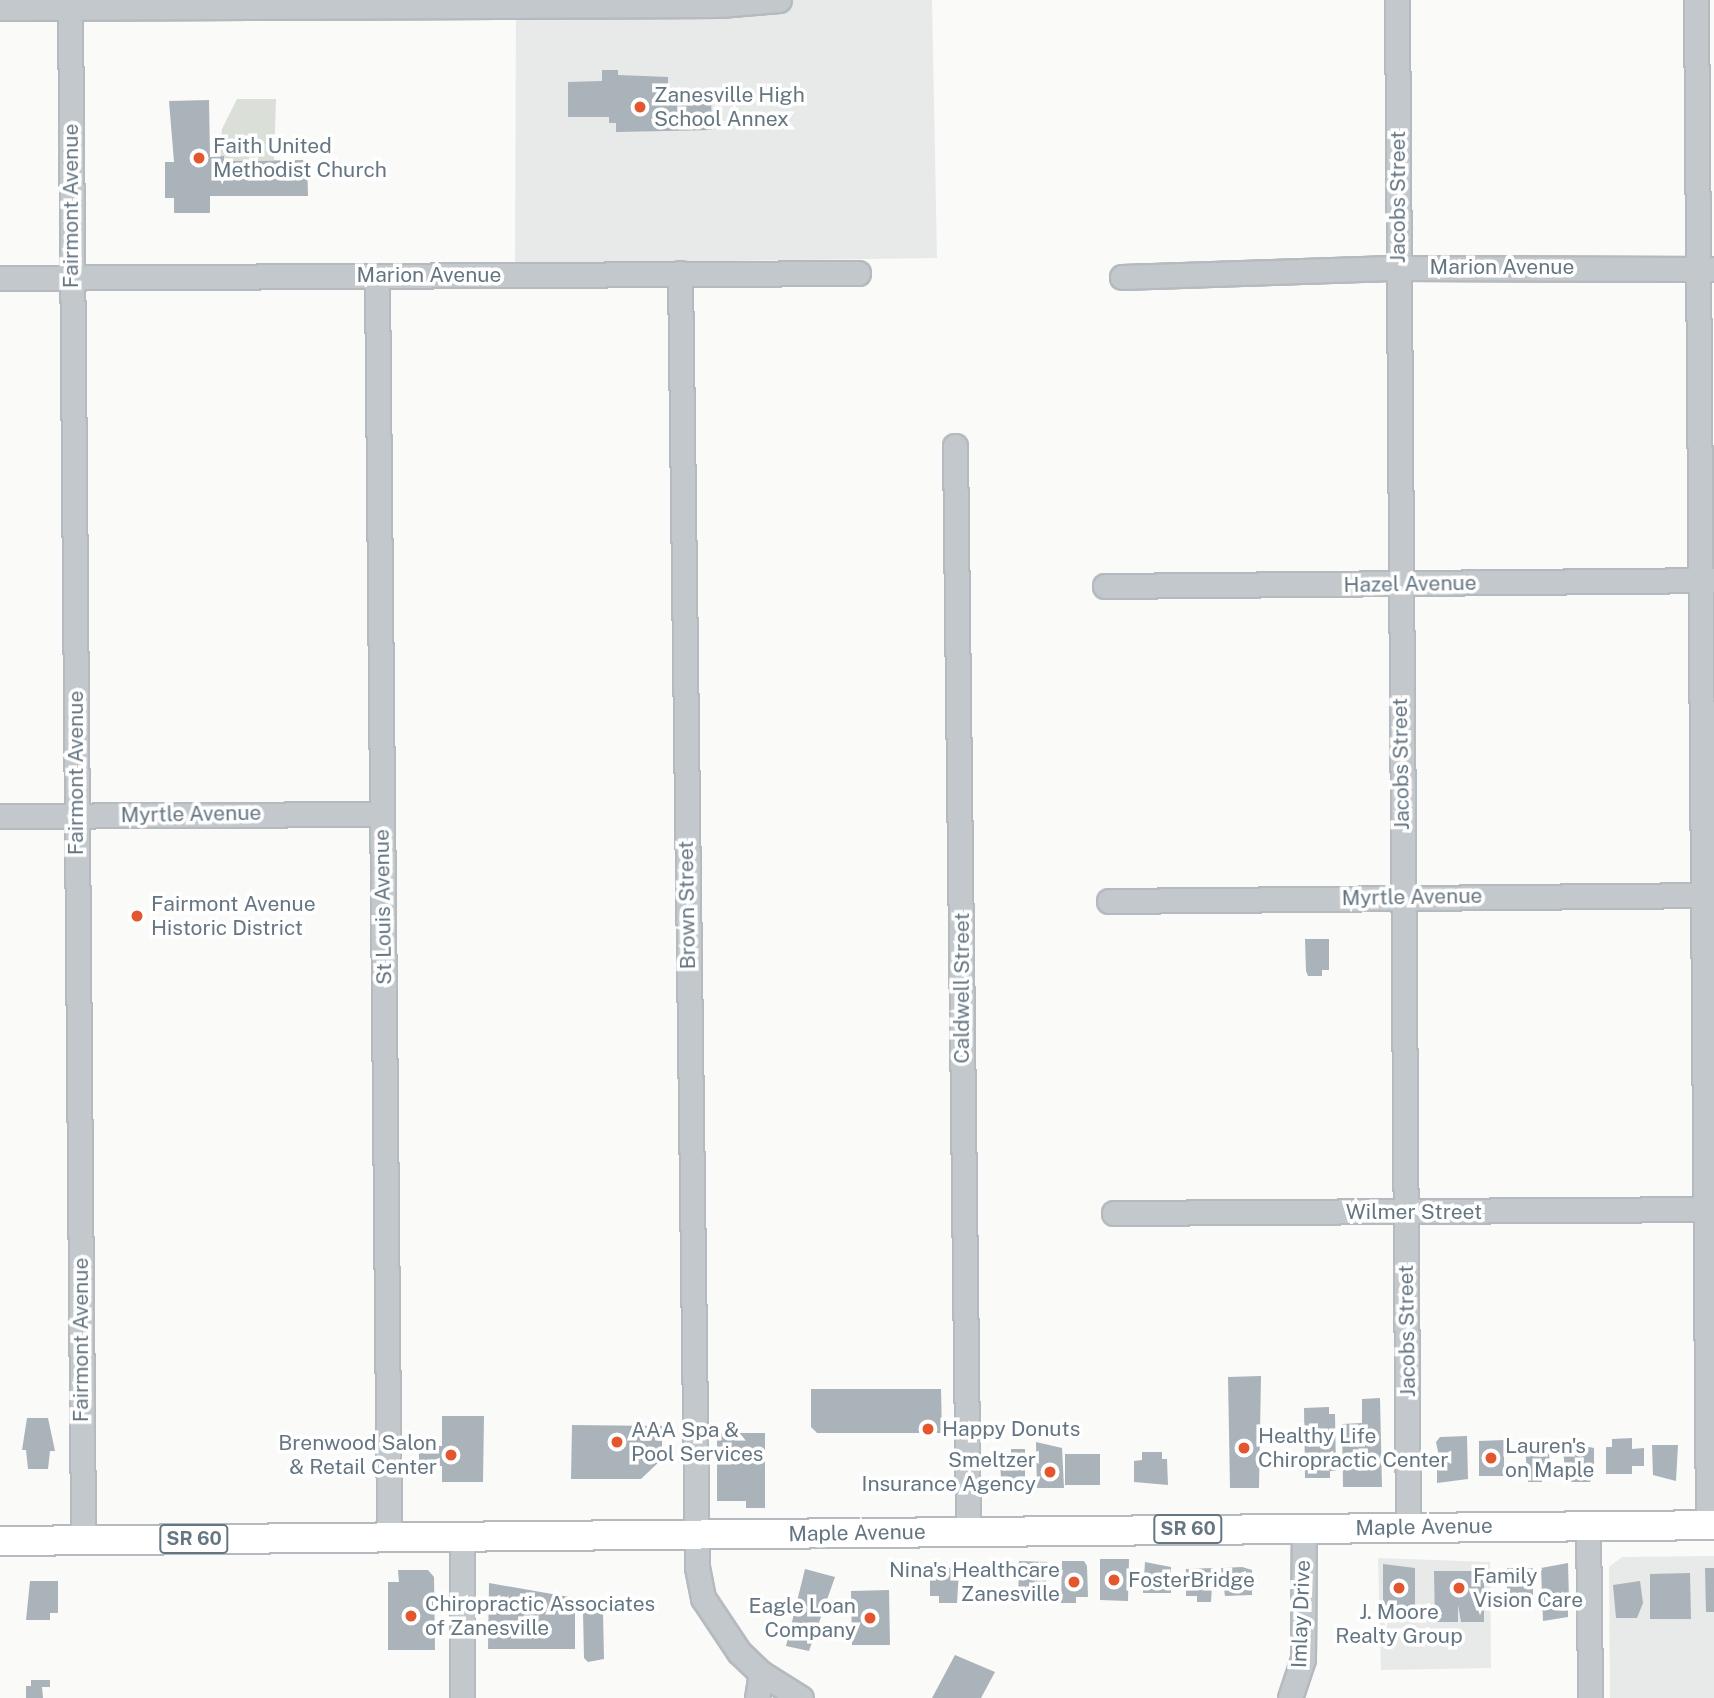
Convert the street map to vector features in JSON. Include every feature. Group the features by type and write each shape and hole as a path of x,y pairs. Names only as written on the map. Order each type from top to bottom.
{"main road":[{"name":"Maple Avenue","path":"0,1541 1711,1525"}],"street":[{"path":"0,8 707,5 779,0"},
{"name":"Jacobs Street","path":"1397,0 1399,584 1409,1527"},
{"path":"1696,0 1707,269 1711,1525"},
{"name":"Fairmont Avenue","path":"70,8 83,1539"},
{"name":"Marion Avenue","path":"1122,277 1399,268 1707,269"},
{"name":"Marion Avenue","path":"0,278 858,272"},
{"name":"Brown Street","path":"680,273 695,1536 703,1598 723,1631 761,1673 801,1698"},
{"name":"St Louis Avenue","path":"377,277 389,1537"},
{"name":"Caldwell Street","path":"955,446 968,1530"},
{"name":"Hazel Avenue","path":"1105,586 1708,580"},
{"name":"Myrtle Avenue","path":"0,816 382,814"},
{"name":"Myrtle Avenue","path":"1109,901 1708,895"},
{"name":"Wilmer Street","path":"1114,1213 1710,1209"},
{"path":"1588,1525 1590,1698"},
{"name":"Imlay Drive","path":"1290,1698 1303,1659 1304,1528"},
{"path":"462,1536 462,1698"},
{"path":"757,1698 761,1673"}],"shaded area":[{"path":"516,0 932,0 937,258 515,264"},
{"path":"237,99 276,99 274,160 224,161 219,156 222,129"},
{"path":"1714,1556 1714,1698 1610,1698 1609,1567 1622,1557"},
{"path":"1378,1558 1490,1562 1491,1668 1381,1670"}],"building":[{"name":"Zanesville High School Annex","path":"602,70 618,70 618,75 668,77 668,98 711,97 712,130 616,132 616,123 609,123 609,117 568,117 568,82 602,81"},
{"name":"Faith United Methodist Church","path":"209,100 210,157 224,156 224,161 307,160 308,196 210,196 210,213 174,213 174,198 165,198 165,162 174,162 169,101"},
{"path":"1305,939 1329,939 1329,970 1322,970 1322,976 1308,976"},
{"name":"Healthy Life Chiropractic Center","path":"1261,1376 1259,1488 1230,1488 1228,1377"},
{"path":"811,1389 941,1389 942,1433 817,1433 811,1427"},
{"path":"1380,1398 1382,1487 1343,1487 1342,1424 1362,1423 1362,1399"},
{"path":"1329,1407 1329,1414 1335,1414 1336,1471 1330,1471 1330,1478 1305,1478 1304,1408"},
{"name":"Brenwood Salon & Retail Center","path":"442,1416 484,1416 483,1482 442,1482 442,1466 419,1465 419,1446 442,1446"},
{"path":"27,1418 48,1418 55,1451 50,1451 48,1469 28,1469 26,1450 22,1450"},
{"name":"AAA Spa & Pool Services","path":"572,1425 662,1426 662,1459 641,1479 571,1479"},
{"path":"717,1433 765,1433 765,1508 746,1508 746,1501 717,1501"},
{"path":"1467,1436 1468,1479 1437,1483 1437,1470 1442,1470 1436,1442 1440,1437"},
{"path":"1632,1438 1632,1449 1644,1448 1644,1466 1632,1466 1632,1474 1606,1474 1606,1447 1612,1447 1612,1439"},
{"name":"Lauren's on Maple","path":"1504,1440 1504,1476 1479,1476 1479,1441"},
{"name":"Smeltzer Insurance Agency","path":"1036,1442 1062,1448 1064,1488 1037,1488"},
{"path":"1579,1445 1594,1448 1594,1475 1590,1482 1566,1482 1563,1448"},
{"path":"1652,1445 1678,1445 1676,1481 1653,1475"},
{"path":"1549,1447 1550,1475 1542,1475 1542,1482 1528,1482 1525,1448"},
{"path":"1011,1449 1025,1449 1025,1494 1002,1494 1000,1462 1011,1462"},
{"path":"1142,1452 1162,1452 1162,1459 1167,1459 1168,1485 1134,1482 1134,1461 1142,1460"},
{"path":"1065,1454 1100,1454 1100,1485 1065,1485"},
{"name":"FosterBridge","path":"1100,1559 1129,1559 1128,1601 1100,1600"},
{"path":"1019,1561 1049,1562 1044,1596 1034,1596 1034,1603 1018,1603"},
{"name":"Nina's Healthcare Zanesville","path":"1062,1561 1084,1561 1087,1566 1088,1597 1076,1597 1076,1603 1061,1603"},
{"path":"1145,1562 1171,1567 1171,1593 1143,1593"},
{"path":"1568,1563 1569,1599 1563,1599 1563,1606 1555,1609 1568,1609 1568,1617 1543,1621 1541,1568"},
{"name":"J. Moore Realty Group","path":"1383,1564 1415,1568 1415,1607 1396,1607 1396,1615 1383,1615"},
{"path":"941,1566 959,1570 957,1603 939,1603 939,1596 930,1596 930,1571 942,1570"},
{"path":"1242,1567 1252,1570 1252,1595 1225,1596 1221,1568"},
{"path":"1213,1568 1211,1602 1197,1602 1197,1596 1186,1596 1186,1569"},
{"path":"1507,1568 1533,1568 1533,1595 1507,1596"},
{"path":"1705,1568 1714,1568 1714,1612 1706,1612"},
{"path":"805,1569 835,1577 809,1651 786,1646"},
{"name":"Chiropractic Associates of Zanesville","path":"398,1570 428,1570 434,1577 435,1650 388,1650 388,1582 399,1582"},
{"name":"Family Vision Care","path":"1434,1571 1484,1571 1484,1622 1461,1622 1458,1605 1458,1622 1435,1622"},
{"path":"1690,1573 1691,1619 1650,1619 1650,1574"},
{"path":"30,1581 58,1581 58,1613 50,1613 50,1620 26,1620"},
{"path":"1640,1581 1643,1603 1637,1618 1616,1618 1613,1585"},
{"path":"489,1583 575,1598 575,1649 488,1649"},
{"name":"Eagle Loan Company","path":"889,1590 890,1645 852,1645 851,1591"},
{"path":"583,1612 603,1612 604,1659 588,1662 584,1658"},
{"path":"955,1655 995,1672 981,1698 932,1698"},
{"path":"31,1680 50,1680 50,1687 42,1687 43,1698 26,1698 26,1686 31,1686"}],"place":[{"name":"Zanesville High School Annex","path":"640,107"},
{"name":"Faith United Methodist Church","path":"199,158"},
{"name":"Fairmont Avenue Historic District","path":"137,916"},
{"name":"Happy Donuts","path":"928,1429"},
{"name":"AAA Spa & Pool Services","path":"617,1442"},
{"name":"Healthy Life Chiropractic Center","path":"1244,1448"},
{"name":"Brenwood Salon & Retail Center","path":"451,1455"},
{"name":"Lauren's on Maple","path":"1491,1458"},
{"name":"Smeltzer Insurance Agency","path":"1050,1472"},
{"name":"FosterBridge","path":"1114,1580"},
{"name":"Nina's Healthcare Zanesville","path":"1074,1582"},
{"name":"J. Moore Realty Group","path":"1399,1588"},
{"name":"Family Vision Care","path":"1459,1588"},
{"name":"Chiropractic Associates of Zanesville","path":"411,1616"},
{"name":"Eagle Loan Company","path":"870,1618"}]}
